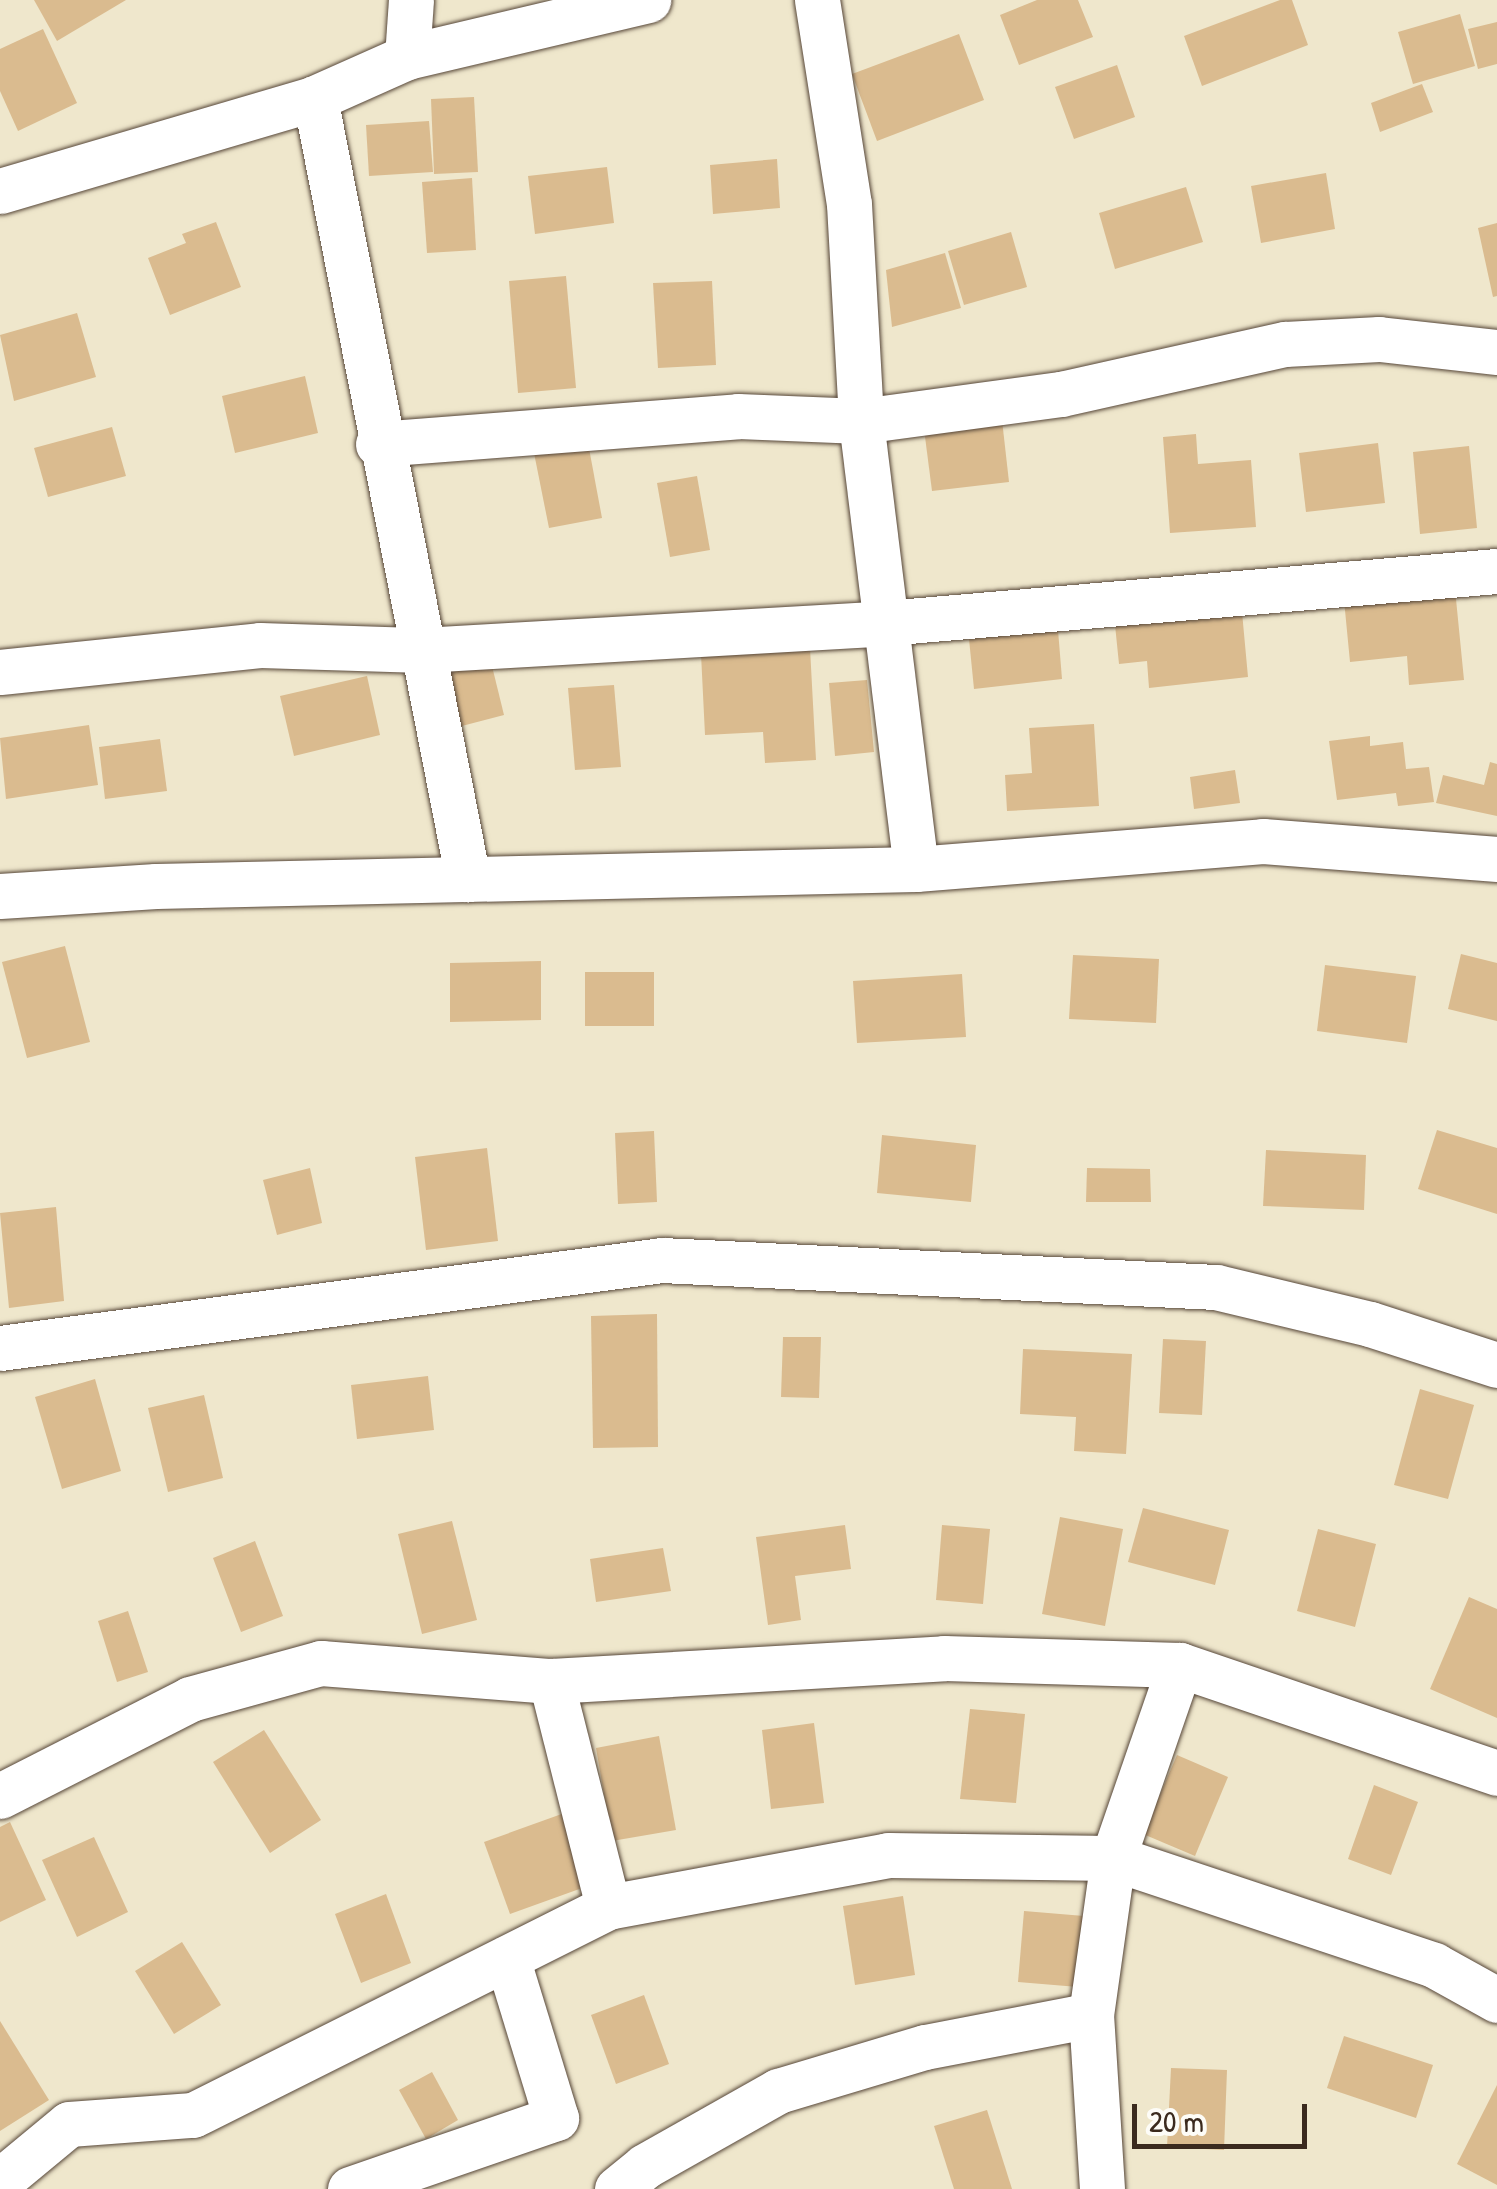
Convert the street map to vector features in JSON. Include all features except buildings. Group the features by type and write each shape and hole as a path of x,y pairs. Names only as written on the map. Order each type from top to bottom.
{"street":[{"path":"407,57 411,0"},
{"path":"0,191 315,98 407,57 648,0"},
{"path":"817,0 850,204 860,421 916,869"},
{"path":"315,98 378,444 468,879"},
{"path":"378,444 738,416 860,421 1061,394 1285,344 1379,338 1497,352"},
{"path":"0,672 260,645 423,650 885,623 1497,570"},
{"path":"0,896 468,879 916,869 1263,841 1497,859"},
{"path":"0,1348 662,1260 1216,1287 1370,1324 1497,1365"},
{"path":"0,1796 190,1699 321,1662 551,1681 944,1658 1180,1665 1497,1773"},
{"path":"1102,2189 1091,2015 1113,1858 1180,1665"},
{"path":"551,1681 608,1908"},
{"path":"0,2181 69,2124 193,2115 608,1908 888,1855 1113,1858 1434,1965 1497,2000"},
{"path":"350,2189 556,2118 506,1958"},
{"path":"618,2189 646,2166 778,2091 925,2047 1091,2015"}]}
